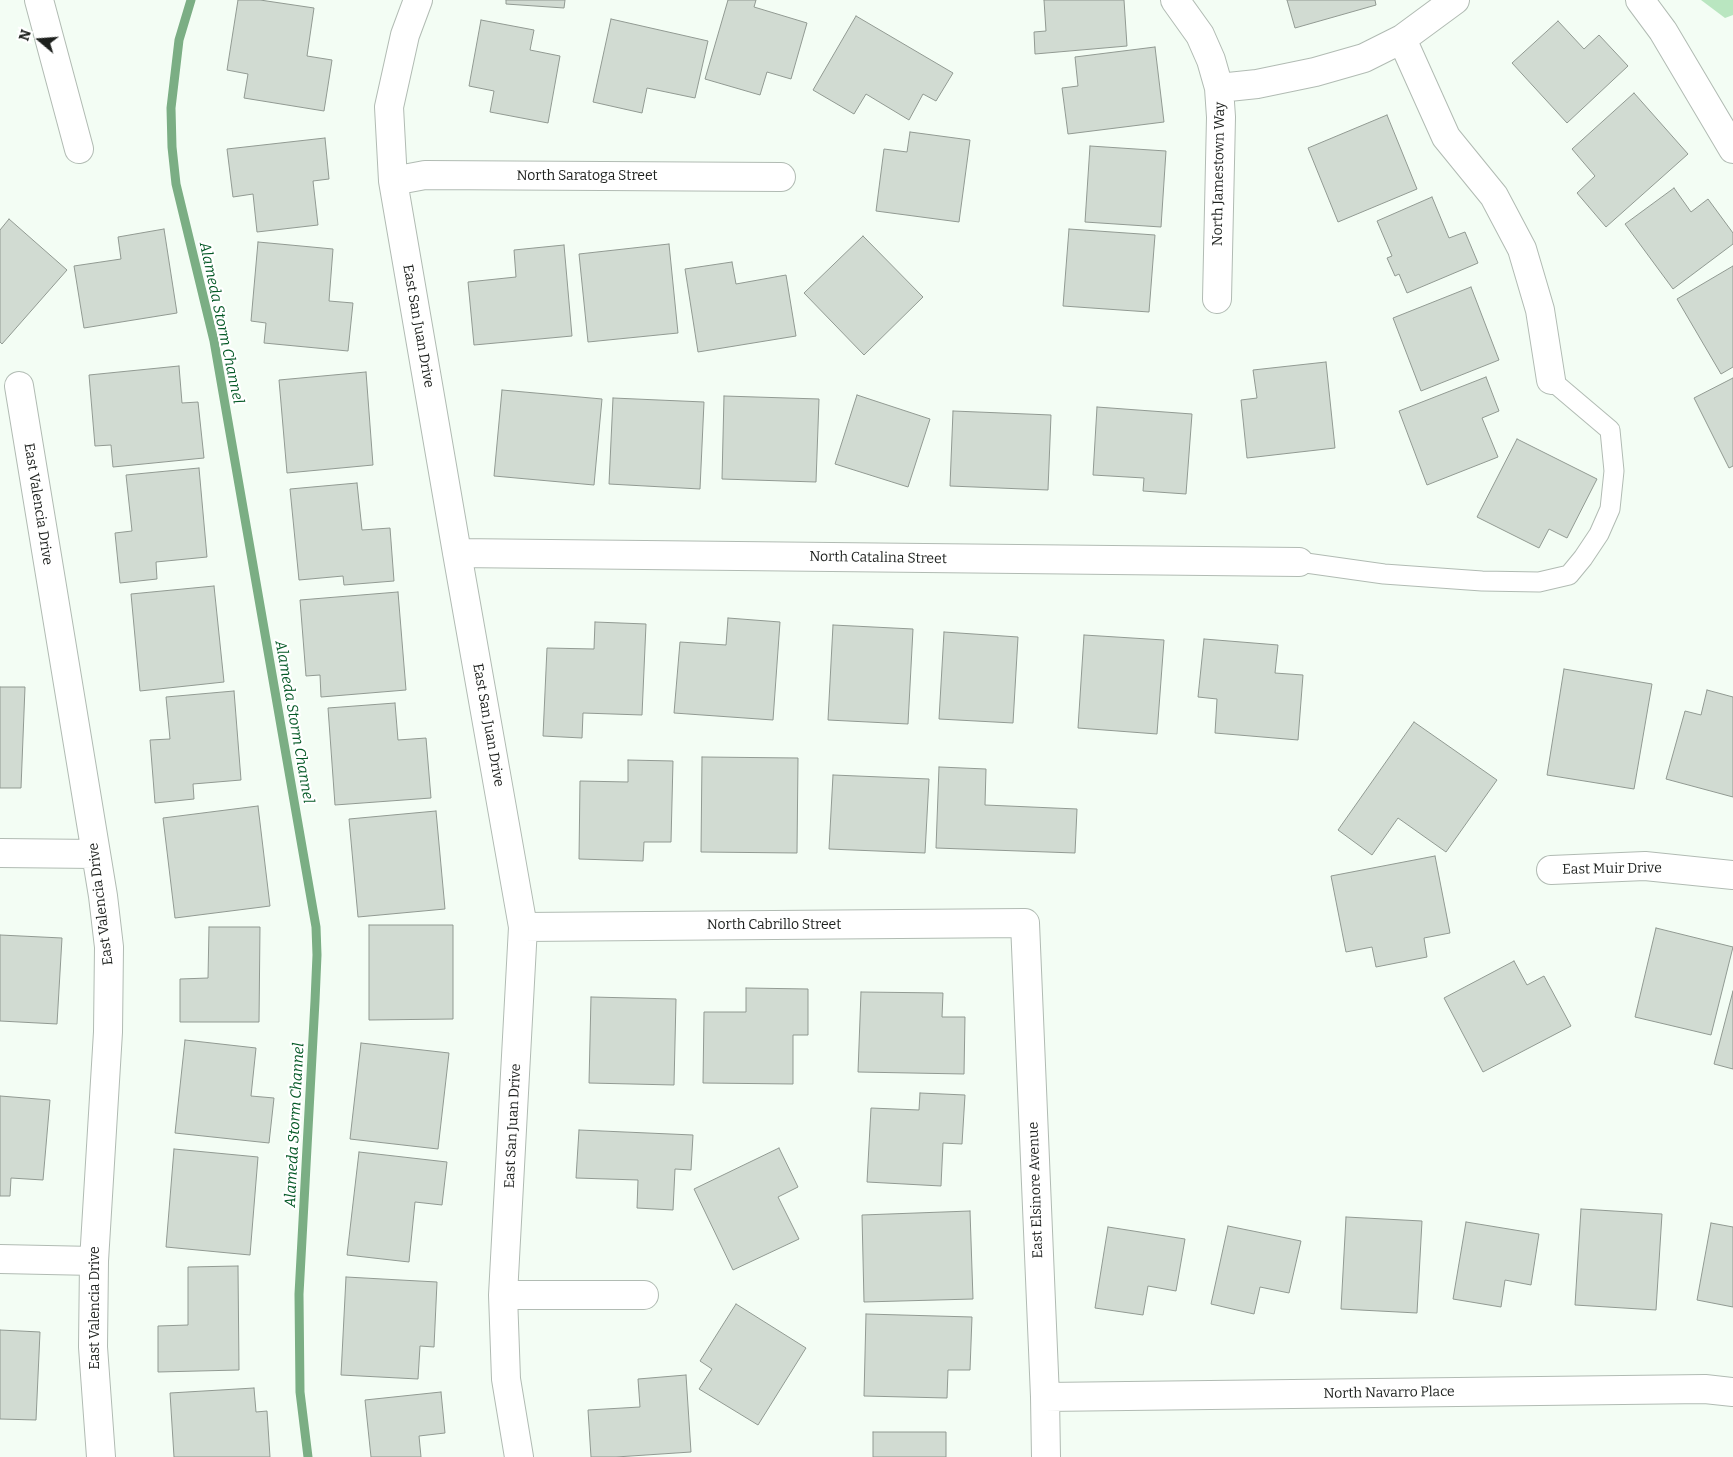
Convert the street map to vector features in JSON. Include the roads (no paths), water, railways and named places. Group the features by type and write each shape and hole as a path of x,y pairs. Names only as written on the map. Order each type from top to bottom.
{"street":[{"path":"39,0 79,149"},
{"name":"East San Juan Drive","path":"418,0 404,36 390,107 393,181 524,926 503,1295 506,1379 519,1457"},
{"name":"North Jamestown Way","path":"1175,0 1200,35 1211,60 1219,88 1221,117 1217,299"},
{"path":"1640,0 1663,31 1733,149"},
{"path":"1219,88 1257,84 1315,72 1364,58 1402,39 1446,2"},
{"path":"1402,39 1446,137 1494,196 1522,249 1540,310 1551,380"},
{"name":"North Saratoga Street","path":"393,181 425,175 782,177"},
{"name":"East Valencia Drive","path":"19,386 96,854 109,947 108,1032 94,1261 93,1347 101,1457"},
{"name":"North Catalina Street","path":"457,553 1299,562"},
{"path":"0,853 96,854"},
{"name":"East Muir Drive","path":"1551,870 1645,866 1733,875"},
{"name":"North Cabrillo Street","path":"524,926 1025,923"},
{"name":"East Elsinore Avenue","path":"1025,923 1046,1457"},
{"path":"0,1259 94,1261"},
{"path":"503,1295 644,1295"},
{"name":"North Navarro Place","path":"1045,1397 1705,1389 1733,1392"}],"lane":[{"path":"1299,562 1384,574 1482,581 1539,582 1569,575 1583,558 1598,534 1610,508 1614,471 1610,430 1551,380"}],"waterway":[{"name":"Alameda Storm Channel","path":"191,0 179,40 171,108 172,147 176,184 214,341 316,927 315,1001 299,1294 300,1392 308,1457"}]}
